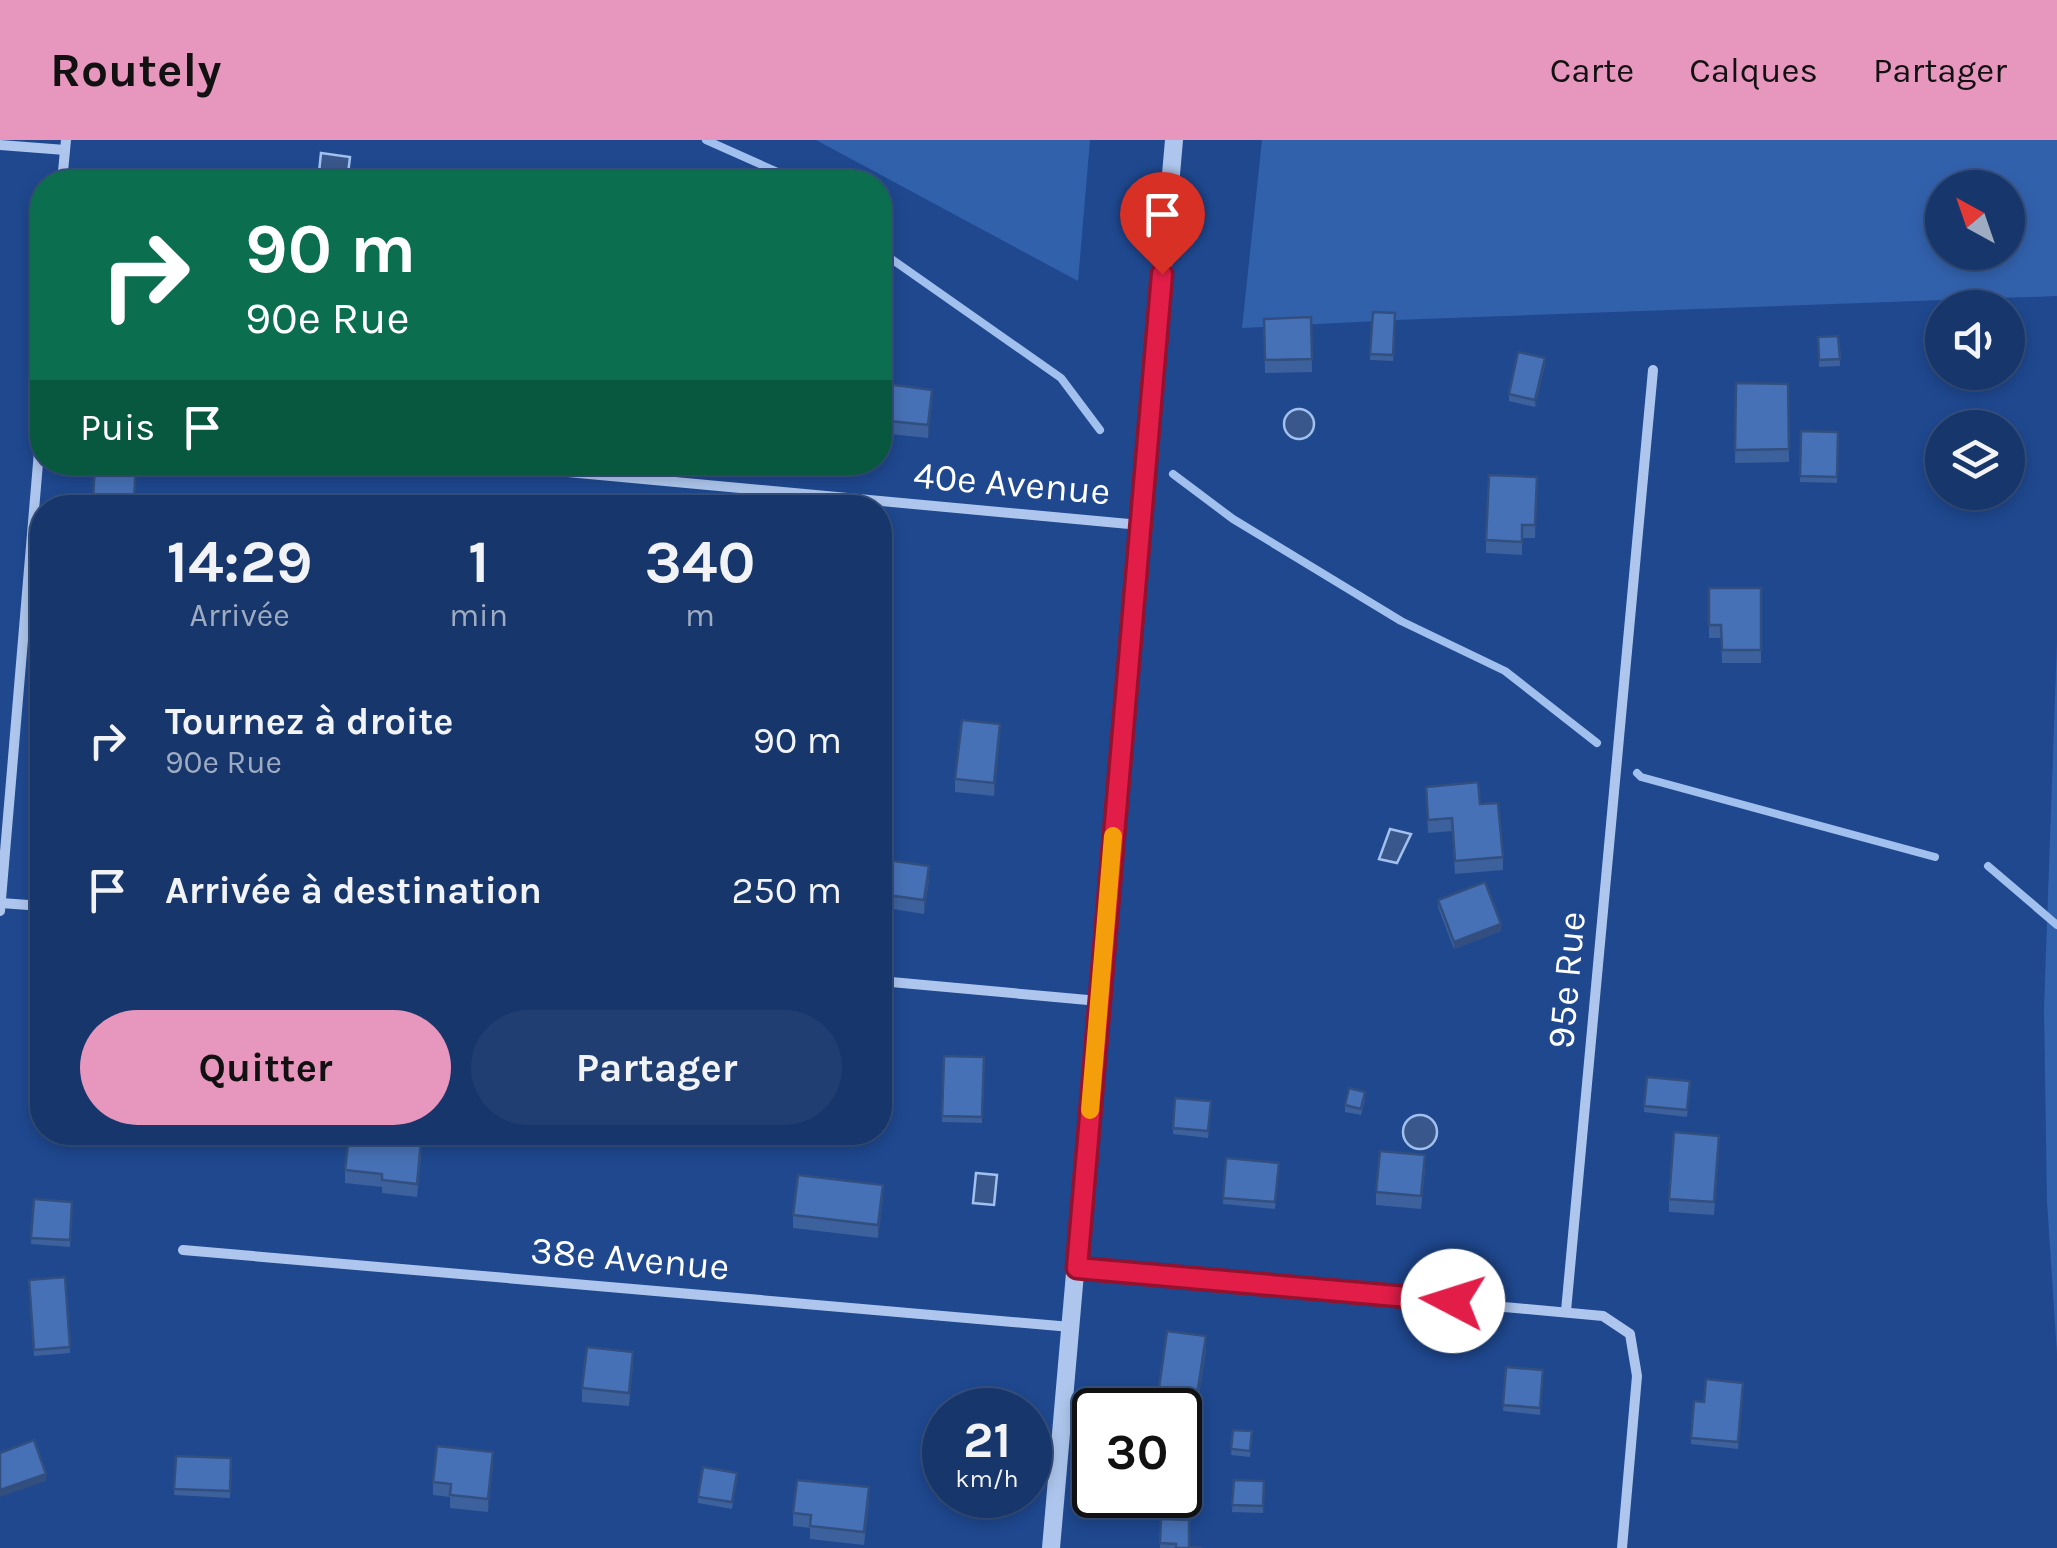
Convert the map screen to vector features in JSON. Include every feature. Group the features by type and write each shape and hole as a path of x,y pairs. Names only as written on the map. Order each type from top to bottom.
{"street":[{"path":"1052,1548 1174,140"},
{"path":"0,145 66,145 63,170"},
{"name":"95e Rue","path":"1566,1311 1653,370"},
{"name":"40e Avenue","path":"598,475 811,495"},
{"name":"40e Avenue","path":"892,503 1140,526"},
{"path":"0,911 30,559"},
{"path":"1,903 30,905"},
{"path":"892,981 1099,1001"},
{"name":"38e Avenue","path":"183,1250 1072,1327"},
{"path":"1077,1268 1603,1316 1630,1334 1637,1376 1622,1548"}],"shaded area":[{"path":"816,140 1090,140 1078,281 892,181 892,170 872,170"},
{"path":"1262,140 2057,140 2057,296 2025,297 2025,290 1925,290 1925,301 1242,328"},
{"path":"321,153 350,157 348,170 319,170"},
{"path":"1299,409 1313,418 1314,424 1305,438 1299,439 1285,430 1284,424 1293,410"},
{"path":"2057,642 2057,1354 2047,1201 2044,1008"},
{"path":"1390,829 1411,834 1397,863 1379,859"},
{"path":"1420,1115 1432,1120 1437,1132 1432,1144 1420,1149 1408,1144 1403,1132 1408,1120"},
{"path":"976,1173 997,1175 994,1205 973,1203"}],"building":[{"path":"1373,312 1395,313 1393,355 1370,354"},
{"path":"1311,317 1312,359 1265,360 1264,319"},
{"path":"1838,336 1840,359 1819,360 1818,337"},
{"path":"1518,352 1545,358 1535,400 1509,394"},
{"path":"1736,383 1788,384 1789,449 1735,450"},
{"path":"892,385 932,390 928,425 892,421"},
{"path":"1801,431 1838,432 1837,477 1800,476"},
{"path":"94,475 135,475 134,495 93,495"},
{"path":"1489,475 1537,477 1535,525 1522,525 1522,542 1486,540"},
{"path":"1709,588 1761,588 1761,650 1722,650 1721,625 1709,625"},
{"path":"962,720 1000,724 994,783 955,779"},
{"path":"1478,782 1480,804 1498,803 1503,857 1455,861 1452,818 1428,820 1426,787"},
{"path":"892,861 929,866 924,900 892,896"},
{"path":"1485,882 1501,924 1454,942 1438,900"},
{"path":"944,1056 984,1057 982,1117 942,1116"},
{"path":"1647,1077 1690,1081 1687,1110 1644,1106"},
{"path":"1349,1088 1365,1092 1361,1109 1345,1105"},
{"path":"1175,1098 1211,1101 1208,1131 1173,1128"},
{"path":"1674,1132 1719,1136 1714,1202 1669,1199"},
{"path":"348,1145 421,1145 417,1184 382,1180 382,1174 345,1170"},
{"path":"1380,1151 1425,1155 1421,1196 1376,1192"},
{"path":"1226,1158 1279,1163 1275,1202 1223,1198"},
{"path":"798,1175 883,1185 878,1225 793,1215"},
{"path":"34,1199 72,1202 70,1240 31,1238"},
{"path":"65,1277 70,1347 34,1350 29,1280"},
{"path":"1167,1331 1206,1336 1198,1388 1159,1388"},
{"path":"587,1347 633,1352 629,1393 582,1388"},
{"path":"1506,1367 1543,1370 1540,1408 1503,1405"},
{"path":"1706,1379 1743,1383 1738,1442 1691,1438 1694,1401 1704,1402"},
{"path":"1233,1430 1252,1431 1250,1451 1231,1449"},
{"path":"34,1440 46,1474 0,1490 0,1453"},
{"path":"437,1446 493,1452 488,1499 450,1495 451,1484 433,1482"},
{"path":"176,1456 231,1458 230,1491 174,1489"},
{"path":"703,1467 737,1473 732,1502 698,1497"},
{"path":"797,1480 869,1487 864,1532 810,1526 811,1515 793,1513"},
{"path":"1234,1480 1264,1481 1263,1506 1232,1505"},
{"path":"1161,1519 1189,1520 1189,1547 1202,1548 1176,1548 1176,1544 1160,1543"}],"waterway":[{"path":"706,140 773,170"},
{"path":"892,259 1061,378 1100,430"},
{"path":"1173,474 1233,519 1401,621 1505,671 1597,743"},
{"path":"1637,773 1935,857"},
{"path":"1988,866 2057,925"}],"slow traffic":[{"path":"1090,1110 1113,836"}],"route":[{"path":"1162,274 1077,1268 1453,1301"}]}
